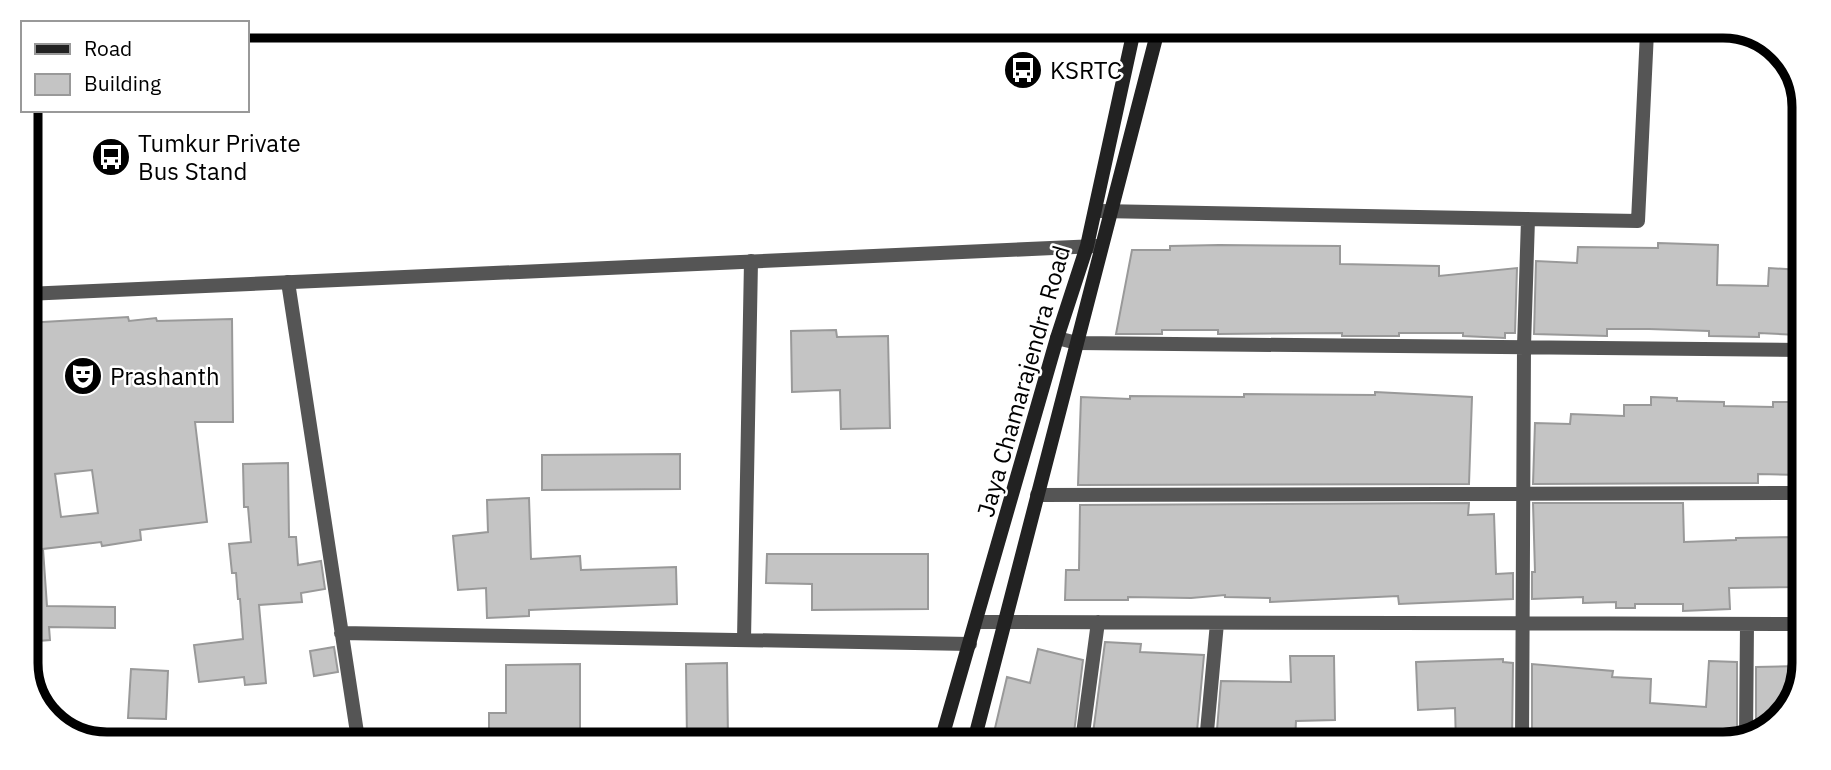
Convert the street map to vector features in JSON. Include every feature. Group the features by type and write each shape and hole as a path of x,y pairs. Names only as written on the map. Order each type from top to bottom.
{"main road":[{"name":"Jaya Chamarajendra Road","path":"945,732 1087,246 1132,38"},
{"name":"Jaya Chamarajendra Road","path":"976,732 1156,38"}],"street":[{"path":"1095,211 1637,221 1647,38"},
{"path":"1522,732 1524,346 1528,219"},
{"path":"39,293 1102,246"},
{"path":"744,640 751,261"},
{"path":"288,282 357,732"},
{"path":"1058,338 1077,343 1792,350"},
{"path":"1037,495 1792,493"},
{"path":"976,622 1792,624"},
{"path":"1083,732 1098,622"},
{"path":"1207,732 1217,623"},
{"path":"1746,728 1747,624"},
{"path":"341,633 970,644"}],"building":[{"path":"1658,243 1718,245 1717,285 1768,286 1769,268 1792,269 1792,335 1759,333 1759,337 1709,336 1709,331 1649,329 1607,329 1607,336 1534,334 1536,261 1577,263 1578,247 1658,248"},
{"path":"1170,246 1340,246 1340,264 1439,266 1439,276 1517,268 1515,333 1505,333 1505,338 1463,336 1463,333 1399,333 1399,336 1342,336 1342,333 1218,334 1218,330 1162,330 1162,334 1116,334 1132,250 1170,250"},
{"path":"128,317 129,321 156,318 157,321 232,319 233,422 195,422 207,522 140,530 141,540 102,546 101,542 43,549 47,606 115,607 115,628 49,627 50,640 39,641 39,322","holes":["92,470 98,513 61,517 55,474"]},
{"path":"836,330 837,337 888,336 890,428 841,429 840,390 792,392 791,331"},
{"path":"1375,392 1472,397 1469,484 1078,485 1081,397 1130,399 1130,396 1244,397 1244,394 1375,395"},
{"path":"1651,397 1677,398 1677,401 1724,402 1724,406 1773,407 1773,402 1792,402 1792,475 1758,474 1758,483 1533,484 1535,423 1570,424 1571,414 1624,416 1624,405 1651,405"},
{"path":"680,454 680,489 542,490 542,455"},
{"path":"288,463 289,537 296,537 298,565 321,561 325,589 301,593 302,602 259,605 266,683 245,685 244,677 199,682 194,645 243,639 240,599 236,573 232,573 229,544 251,542 248,507 244,507 243,464"},
{"path":"529,498 531,559 580,556 581,570 676,567 677,604 529,610 529,616 487,618 486,588 458,590 453,536 488,532 487,500"},
{"path":"1469,503 1468,515 1494,514 1496,574 1513,573 1513,599 1399,604 1398,596 1270,602 1270,598 1225,595 1065,600 1066,570 1079,570 1080,505"},
{"path":"1533,503 1683,503 1684,542 1792,537 1792,587 1729,588 1730,609 1683,611 1683,604 1635,604 1635,608 1616,608 1616,602 1583,603 1583,597 1532,599 1532,572 1535,572"},
{"path":"767,554 928,554 928,609 812,610 812,584 766,583"},
{"path":"1105,642 1141,644 1140,652 1204,655 1197,732 1093,732"},
{"path":"334,647 338,672 314,676 310,651"},
{"path":"1038,649 1083,660 1074,732 994,732 1007,677 1030,683"},
{"path":"1290,656 1334,656 1335,720 1296,721 1295,732 1217,732 1221,681 1291,682"},
{"path":"1503,659 1503,662 1513,663 1512,732 1456,732 1455,708 1418,710 1416,662"},
{"path":"1709,661 1737,662 1737,730 1532,732 1532,664 1613,671 1612,677 1651,679 1650,703 1706,707"},
{"path":"727,663 728,732 687,732 686,664"},
{"path":"580,664 580,732 489,732 489,713 506,713 506,665"},
{"path":"1792,666 1783,697 1769,714 1756,723 1756,667"},
{"path":"131,669 168,671 166,719 128,718"}],"place":[{"name":"KSRTC","path":"1023,70"},
{"name":"Tumkur Private Bus Stand","path":"111,157"},
{"name":"Prashanth","path":"83,376"}]}
